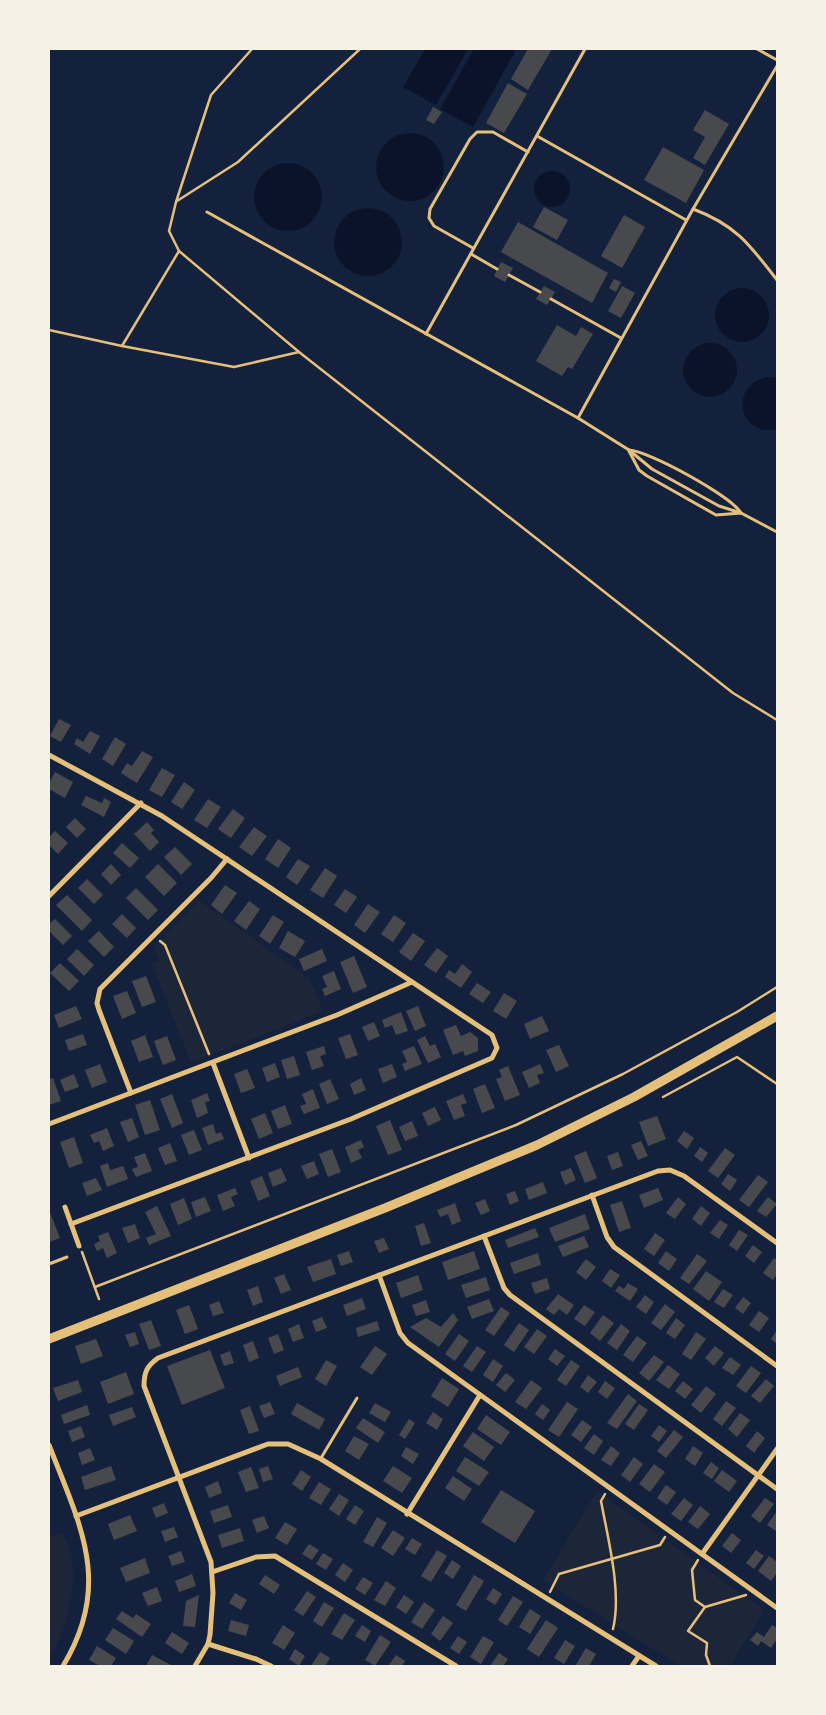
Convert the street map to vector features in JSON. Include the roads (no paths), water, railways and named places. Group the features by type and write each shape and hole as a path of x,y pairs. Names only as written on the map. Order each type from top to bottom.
{"main road":[{"path":"49,1339 367,1215 537,1145 634,1097 777,1016"}],"street":[{"path":"49,755 141,803 227,859 492,1035 497,1048 492,1058 352,1119 71,1224"},
{"path":"49,896 141,803"},
{"path":"131,1093 99,1010 98,996 108,980 211,878 227,859"},
{"path":"49,1124 337,1015 412,982"},
{"path":"213,1063 249,1158"},
{"path":"195,1666 208,1644 211,1622 212,1572 144,1386 145,1370 149,1364 158,1358 652,1173 670,1170 684,1176 777,1243"},
{"path":"592,1195 607,1237 614,1247 777,1366"},
{"path":"64,1206 79,1246"},
{"path":"484,1236 504,1288 510,1295 777,1489"},
{"path":"380,1276 400,1333 408,1342 777,1608"},
{"path":"407,1514 480,1395"},
{"path":"49,1444 76,1516 89,1564 88,1602 80,1632 63,1666"},
{"path":"76,1516 268,1444 288,1444 321,1459 407,1514 656,1666"},
{"path":"702,1554 777,1449"},
{"path":"212,1572 256,1557 275,1556 456,1666"},
{"path":"208,1644 256,1659 271,1666"},
{"path":"632,1666 639,1656"}],"lane":[{"path":"426,334 585,49"},
{"path":"757,49 777,60"},
{"path":"578,418 686,220 777,66"},
{"path":"473,248 434,226 429,218 430,209 470,139 478,132 493,132 528,152"},
{"path":"537,136 686,220"},
{"path":"693,209 720,219 731,228 747,243 777,280"},
{"path":"207,212 578,418 629,450 652,469 719,506 741,513 777,532"},
{"path":"471,254 497,269"},
{"path":"509,275 540,292"},
{"path":"551,298 621,338"},
{"path":"629,450 639,470 647,476 716,515 741,513"},
{"path":"629,450 645,453 667,465 727,499 741,513"},
{"path":"49,1264 67,1256"},
{"path":"321,1459 357,1398"}]}
